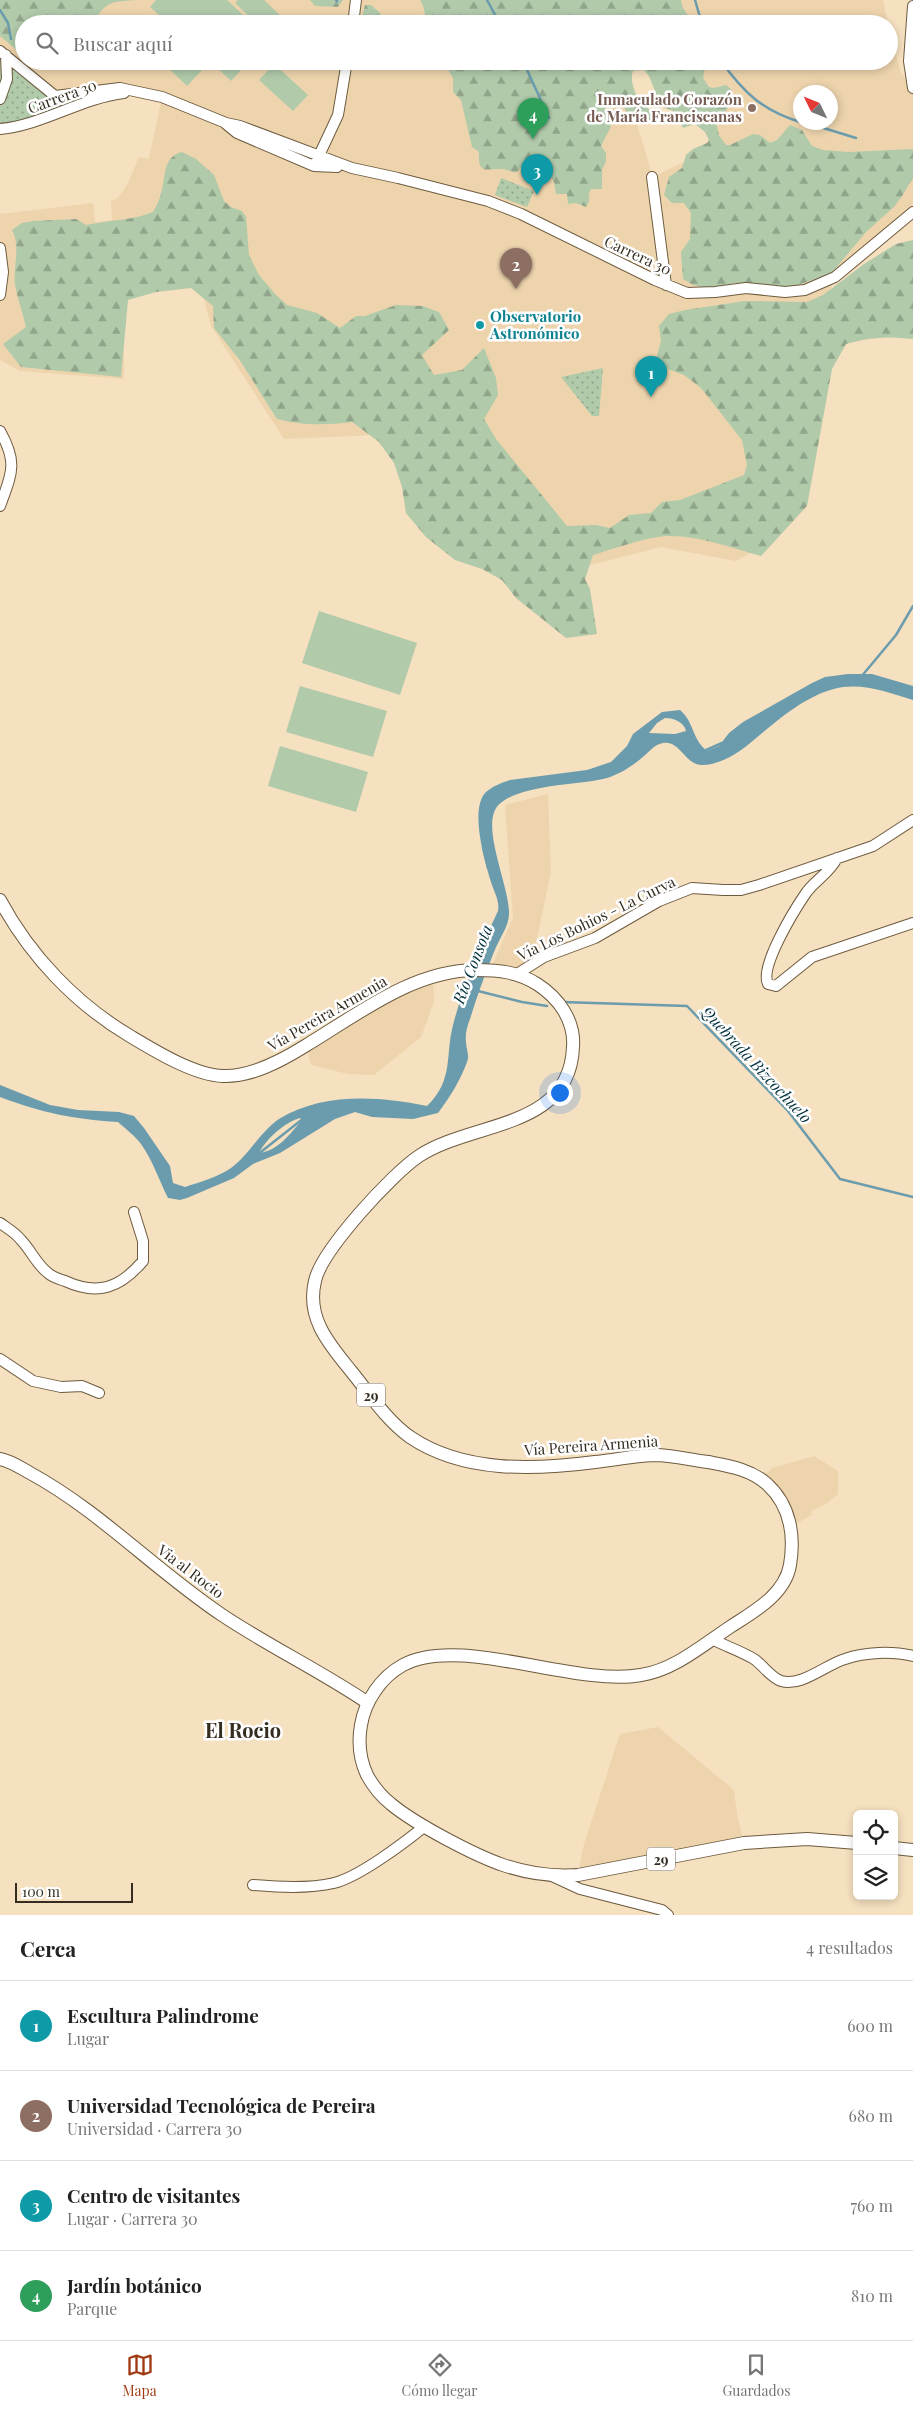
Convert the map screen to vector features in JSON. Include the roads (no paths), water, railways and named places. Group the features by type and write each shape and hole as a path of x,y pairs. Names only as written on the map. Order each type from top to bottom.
{"main road":[{"name":"Vía Pereira Armenia","path":"0,900 32,950 63,984 106,1022 149,1048 186,1066 215,1076 230,1076 277,1062 402,989 443,972 492,970 517,974 541,986 556,999 572,1027 574,1044 565,1081 547,1103 534,1111 521,1118 446,1141 416,1158 397,1175 330,1248 320,1264 313,1290 314,1317 334,1351 394,1423 411,1437 448,1456 526,1468 554,1467 643,1456 668,1456 737,1468 753,1474 768,1485 782,1503 790,1519 792,1539 788,1576 765,1603 712,1639 663,1669 634,1676 575,1673 460,1656 426,1657 413,1660 393,1672 380,1684 363,1715 360,1753 368,1776 391,1804 425,1826 506,1866 551,1875 578,1876 744,1843 807,1839 853,1843"},
{"name":"Via al Rocio","path":"0,1458 47,1482 70,1498 184,1589 223,1616 333,1679 368,1703"},
{"path":"898,1848 913,1850"}],"street":[{"path":"354,15 356,0"},
{"path":"913,6 909,61 913,88"},
{"path":"0,99 7,79 3,53"},
{"name":"Carrera 30","path":"3,53 15,63"},
{"name":"Carrera 30","path":"24,70 55,96 73,95 111,87 162,97 226,123 240,126 316,161 398,178 488,201 521,214 666,285 687,293 746,288 785,292 806,290 835,277 908,224"},
{"path":"316,161 338,115 346,70"},
{"name":"Carrera 30","path":"0,129 16,128 100,98 135,92"},
{"path":"0,136 16,128"},
{"path":"652,177 666,285"},
{"path":"908,224 913,204"},
{"path":"908,224 913,212"},
{"path":"0,248 3,272 0,295"},
{"path":"0,431 11,455 12,473 0,506"},
{"name":"Vía Los Bohios - La Curva","path":"517,974 544,957 595,938 659,901 692,888 741,890 838,858 847,853 873,846 913,820"},
{"path":"838,858 832,868 807,891 774,950 766,971 768,984 776,986 812,957 913,923"},
{"path":"0,1223 22,1240 38,1264 49,1274 76,1286 96,1290 118,1284 132,1274 143,1262 143,1241 134,1212"},
{"path":"0,1358 33,1381 61,1387 82,1386 99,1393"},
{"path":"712,1639 753,1659 780,1680 788,1682 798,1681 834,1663 860,1655 902,1654 913,1656"},
{"path":"253,1885 281,1887 334,1883 407,1841 425,1826"},
{"path":"551,1875 580,1889 662,1910 668,1915"}],"water":[{"path":"848,674 872,674 913,686 913,700 879,690 852,686 843,687 819,694 807,700 744,748 717,763 696,764 674,745 663,743 655,746 630,767 608,778 544,787 514,795 502,802 495,810 492,820 492,831 508,900 508,922 487,969 468,1025 466,1036 467,1062 454,1089 438,1113 413,1119 372,1117 355,1112 335,1119 280,1153 253,1164 234,1178 180,1200 168,1198 145,1150 133,1135 118,1122 58,1114 0,1097 0,1085 50,1105 78,1110 119,1112 134,1116 170,1166 173,1183 185,1187 215,1177 231,1168 272,1124 296,1110 332,1100 352,1099 390,1100 427,1106 436,1096 445,1077 457,1010 473,967 498,911 497,900 480,836 479,810 481,800 486,792 510,780 587,770 611,762 627,746 633,734 662,712 680,710 688,720 698,741 707,751 719,746 729,733 743,722 825,677","holes":["665,718 678,721 686,731 675,734 649,733 657,723","300,1118 302,1120 283,1141 272,1149 259,1153 276,1132 288,1123"]}],"waterway":[{"path":"487,0 495,15"},
{"path":"695,0 699,15"},
{"path":"0,10 8,23 11,39"},
{"path":"527,70 549,118"},
{"path":"728,70 746,91 764,106 793,119"},
{"path":"830,130 856,138"},
{"path":"861,677 896,635 913,606"},
{"name":"Río Consota","path":"704,751 722,743"},
{"name":"Río Consota","path":"483,847 488,868"},
{"path":"478,991 547,1006"},
{"name":"Quebrada Bizcochuelo","path":"562,1002 687,1006 788,1111 840,1179 913,1197"},
{"name":"Río Consota","path":"257,1155 304,1118"}],"place":[{"name":"Inmaculado Corazón de María Franciscanas","path":"752,108"},
{"name":"Jardín botánico","path":"533,139"},
{"name":"Centro de visitantes","path":"537,195"},
{"name":"Universidad Tecnológica de Pereira","path":"516,289"},
{"name":"Observatorio Astronómico","path":"480,325"},
{"name":"Escultura Palindrome","path":"651,397"}],"district":[{"name":"El Rocio","path":"243,1729"}]}
